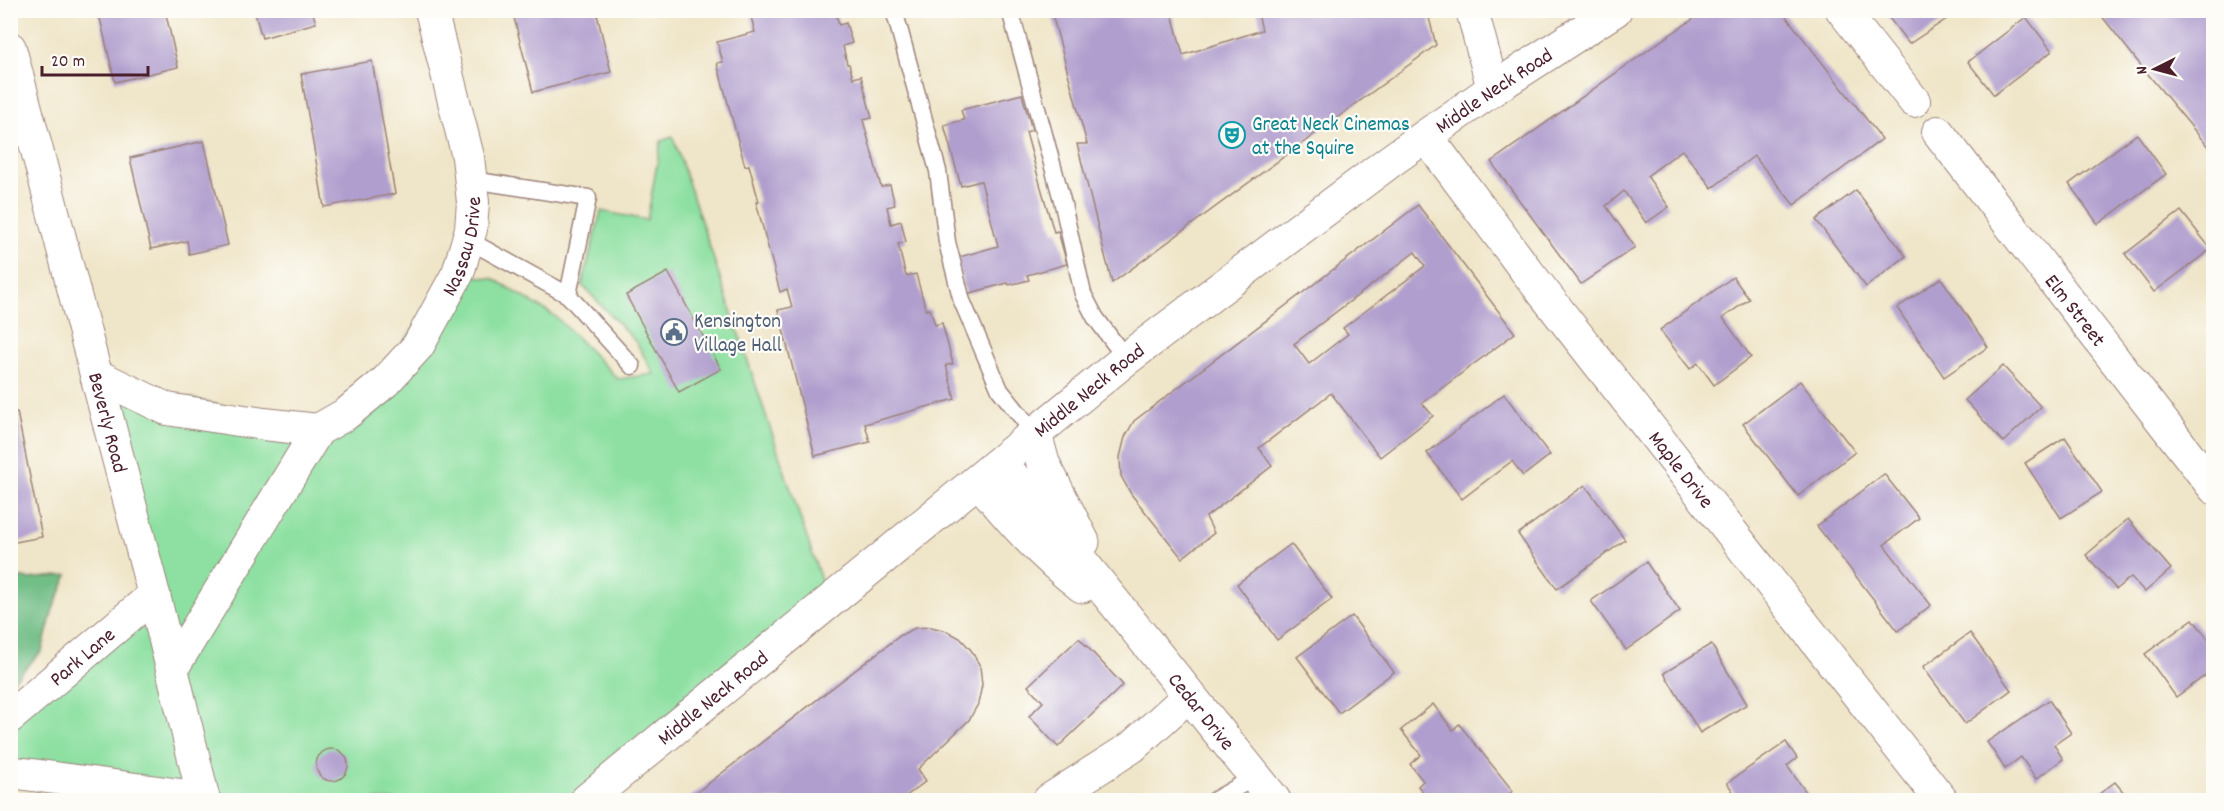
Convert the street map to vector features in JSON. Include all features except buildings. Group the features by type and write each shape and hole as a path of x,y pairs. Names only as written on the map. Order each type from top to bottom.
{"street":[{"name":"Nassau Drive","path":"172,669 318,430 346,414 385,382 418,346 458,273 471,229 472,180 431,10"},
{"path":"1472,10 1493,90"},
{"name":"Middle Neck Road","path":"587,801 1126,359 1426,136 1614,10"},
{"path":"1842,10 1914,101"},
{"name":"Beverly Road","path":"10,48 154,595 203,799"},
{"name":"Elm Street","path":"1938,132 2214,488"},
{"name":"Maple Drive","path":"1426,136 1532,278 1941,801"},
{"path":"96,375 167,409 318,430"},
{"path":"1035,434 1043,463 1071,521 1129,621"},
{"name":"Cedar Drive","path":"990,471 1020,531 1051,561 1129,621 1265,789"},
{"name":"Park Lane","path":"10,717 154,595"},
{"path":"1049,801 1132,747 1188,696"},
{"path":"10,772 141,795 203,799"}],"lane":[{"path":"894,10 938,171 946,242 962,302 1000,390 1035,434"},
{"path":"1010,10 1062,200 1083,294 1095,317 1126,359"},
{"path":"472,180 588,198 568,295"},
{"path":"468,240 568,295 632,366"},
{"path":"1215,801 1265,789"}],"green space":[{"path":"673,137 829,604 589,800 204,800 11,772 11,717 154,595 96,375 318,430 346,414 458,273 494,279 555,316 618,379 654,374 636,342 582,285 601,211 647,220 661,141"},
{"path":"68,575 53,609 42,651 11,683 11,576 28,579"}],"place":[{"name":"Great Neck Cinemas at the Squire","path":"1232,135"},
{"name":"Kensington Village Hall","path":"674,332"}]}
